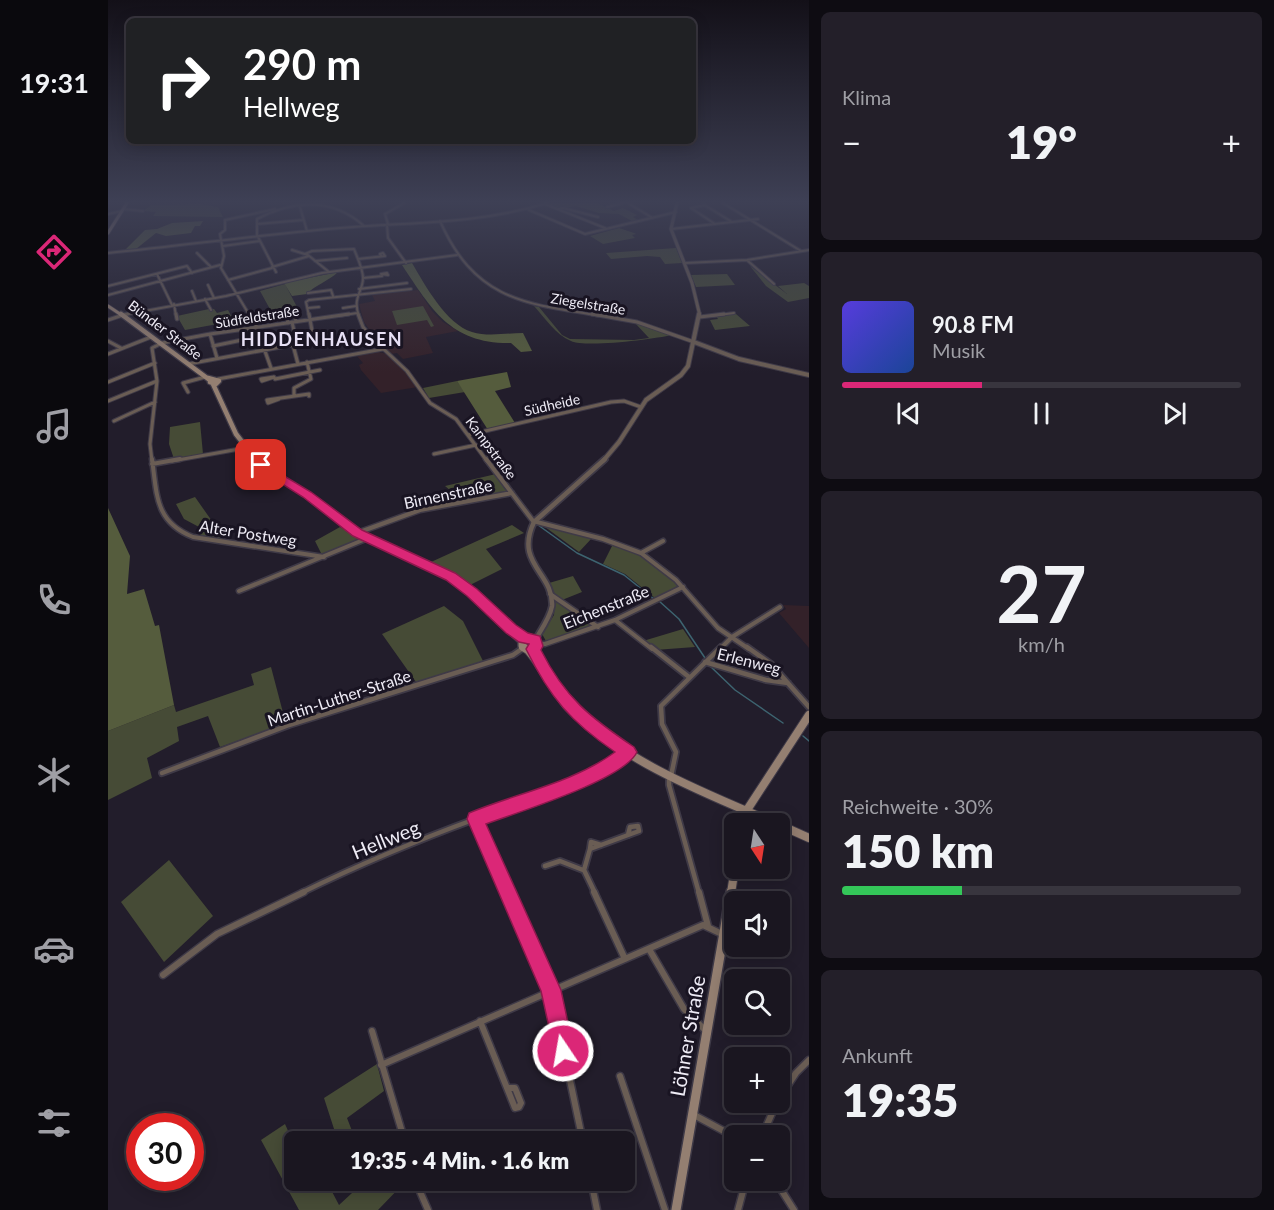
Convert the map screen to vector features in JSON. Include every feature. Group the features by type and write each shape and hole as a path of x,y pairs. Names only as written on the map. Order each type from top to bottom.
{"main road":[{"name":"Bünder Straße","path":"108,306 206,377 215,381 232,427 245,448 267,471 307,495 357,533 438,569 460,583 529,643 563,701 590,726 670,780 754,813"},
{"path":"746,813 809,715"},
{"name":"Bünder Straße","path":"790,829 809,838"},
{"name":"Löhner Straße","path":"676,1210 724,936"}],"street":[{"path":"203,259 211,267"},
{"path":"220,265 222,259"},
{"path":"269,259 276,272"},
{"path":"228,280 297,259"},
{"path":"315,261 331,259"},
{"path":"357,313 357,294 363,278 358,259"},
{"path":"403,259 406,263"},
{"path":"108,320 329,272 429,259"},
{"name":"Ziegelstraße","path":"461,259 486,284 531,304 629,321 694,342"},
{"path":"529,643 551,610 550,593 529,555 528,535 536,520 598,467 620,442 641,407 656,392 681,375 688,366 700,317 684,259"},
{"path":"685,263 751,259"},
{"path":"747,260 774,284"},
{"path":"315,261 329,272"},
{"path":"108,295 220,265"},
{"path":"220,265 256,327 271,368"},
{"path":"108,286 187,266 192,273"},
{"path":"157,274 173,305 177,319"},
{"path":"363,278 382,276"},
{"path":"125,282 129,289"},
{"path":"359,289 407,283"},
{"path":"207,285 214,298"},
{"path":"328,335 314,336 310,324 312,319 306,302 323,297 369,295 411,289"},
{"path":"308,293 331,290 333,296"},
{"path":"192,291 196,301"},
{"path":"323,297 325,305"},
{"path":"205,299 210,310"},
{"path":"343,308 356,306"},
{"path":"308,308 319,307"},
{"name":"Südfeldstraße","path":"160,344 210,334 357,313"},
{"name":"Kampstraße","path":"357,313 367,333 407,371 427,400 453,416 527,514 536,520"},
{"path":"700,317 734,313"},
{"path":"188,364 298,343 292,322"},
{"path":"210,334 217,358"},
{"path":"108,354 151,337"},
{"path":"108,341 111,340 122,348"},
{"path":"213,346 242,340"},
{"path":"694,342 750,362 809,375"},
{"name":"Alter Postweg","path":"160,344 152,348 157,381 150,444 160,509 169,523 183,534 213,541 324,557"},
{"path":"293,345 298,364"},
{"path":"215,381 271,368 383,349"},
{"path":"294,396 294,388 310,380 306,362"},
{"path":"108,382 155,363"},
{"path":"275,379 320,370"},
{"path":"188,392 183,383 206,377"},
{"path":"108,401 157,381"},
{"path":"279,399 300,395"},
{"name":"Südheide","path":"468,435 611,402 624,401 641,407"},
{"path":"114,421 155,402"},
{"path":"434,454 476,446"},
{"path":"152,464 245,448"},
{"name":"Birnenstraße","path":"357,533 420,510 512,493"},
{"path":"536,520 603,539 641,553 683,587 718,628 762,656 809,708"},
{"path":"239,591 369,539"},
{"path":"641,553 663,541"},
{"name":"Eichenstraße","path":"529,643 545,644 598,627 683,587"},
{"path":"550,593 598,627"},
{"path":"708,926 670,780 676,761 675,750 662,724 659,711 666,699 732,637 780,607"},
{"path":"615,620 689,677"},
{"name":"Martin-Luther-Straße","path":"162,773 289,725 513,655 529,643"},
{"name":"Erlenweg","path":"705,662 766,680 788,683"},
{"name":"Hellweg","path":"163,975 217,934 330,879 476,819 580,781 605,770 629,752"},
{"path":"476,819 551,990 581,1131"},
{"path":"625,959 584,870 594,842 601,845 628,835"},
{"path":"545,866 560,861 584,870"},
{"path":"381,1065 703,925 724,936"},
{"path":"649,949 684,1009 707,1032"},
{"path":"480,1021 506,1088"},
{"path":"372,1030 402,1131"},
{"path":"790,1082 809,1060"},
{"path":"620,1076 665,1210"},
{"path":"693,1114 724,1131"},
{"path":"420,1191 428,1210"},
{"path":"593,1191 597,1210"},
{"path":"738,1210 743,1191"},
{"path":"782,1191 794,1210"}],"shaded area":[{"path":"418,290 432,311 443,322 458,331 426,337 433,353 403,359 397,353 391,354 373,335 364,322 359,304 375,301 372,295"},
{"path":"379,352 387,354 418,387 381,393 361,370 359,365 363,363 356,355"},
{"path":"783,605 809,606 809,648 779,613 786,609"}],"green space":[{"path":"662,259 681,259 682,263 665,264"},
{"path":"412,263 437,303 462,328 484,334 523,333 532,351 521,352 511,343 490,342 458,331 434,310 402,265"},
{"path":"750,266 787,294 778,286 804,283 809,286 809,298 788,302 766,286"},
{"path":"338,272 307,294 292,296 284,283"},
{"path":"727,274 735,285 696,287 691,275"},
{"path":"285,284 297,307 271,311 260,291"},
{"path":"423,306 434,326 431,327 427,320 397,325 392,311"},
{"path":"534,306 539,307 562,335 570,339 634,340 649,338 635,323 672,335 620,342 579,343 560,335"},
{"path":"214,309 217,313 228,310 234,321 185,330 177,316"},
{"path":"736,314 750,326 715,330 710,320 718,319 716,316"},
{"path":"507,372 511,387 495,391 515,423 488,430 457,381"},
{"path":"457,381 465,392 429,398 423,388"},
{"path":"200,422 203,454 174,459 169,444 170,427"},
{"path":"496,474 507,490 506,492 463,501 445,486"},
{"path":"195,497 226,541 200,536 199,527 184,519 176,504"},
{"path":"108,508 130,556 127,594 144,589 155,626 159,625 174,705 108,731"},
{"path":"541,524 592,538 579,552"},
{"path":"512,525 524,533 486,549 502,569 470,585 431,562"},
{"path":"340,527 362,540 322,555 315,541"},
{"path":"613,544 643,557 678,584 678,587 655,598 625,574 603,564"},
{"path":"573,576 582,592 562,600 554,594 549,583"},
{"path":"555,596 593,626 546,641 542,634 554,615"},
{"path":"444,606 463,621 484,663 416,682 382,634"},
{"path":"683,629 695,647 655,650 643,641"},
{"path":"271,667 286,724 220,747 208,716 177,727 179,741 147,758 152,778 108,800 108,731 174,705 176,712 254,685 251,674"},
{"path":"169,860 213,916 164,962 121,902"},
{"path":"377,1064 384,1091 347,1118 352,1131 335,1131 324,1098"},
{"path":"285,1124 288,1131 284,1131 284,1182 261,1140"},
{"path":"289,1191 332,1191 339,1205 354,1191 396,1191 378,1210 299,1210"}],"waterway":[{"path":"538,525 577,553 624,575 654,599"},
{"path":"659,601 679,619 705,658"},
{"path":"710,666 735,690 783,723"},
{"path":"803,736 809,741"}],"district":[{"name":"HIDDENHAUSEN","path":"322,340"}],"route":[{"path":"261,465 274,476 319,503 357,533 451,577 472,592 511,629 524,638 531,637 535,640 537,644 533,649 562,697 590,726 629,752 605,770 580,781 476,819 551,990 563,1051"}]}
